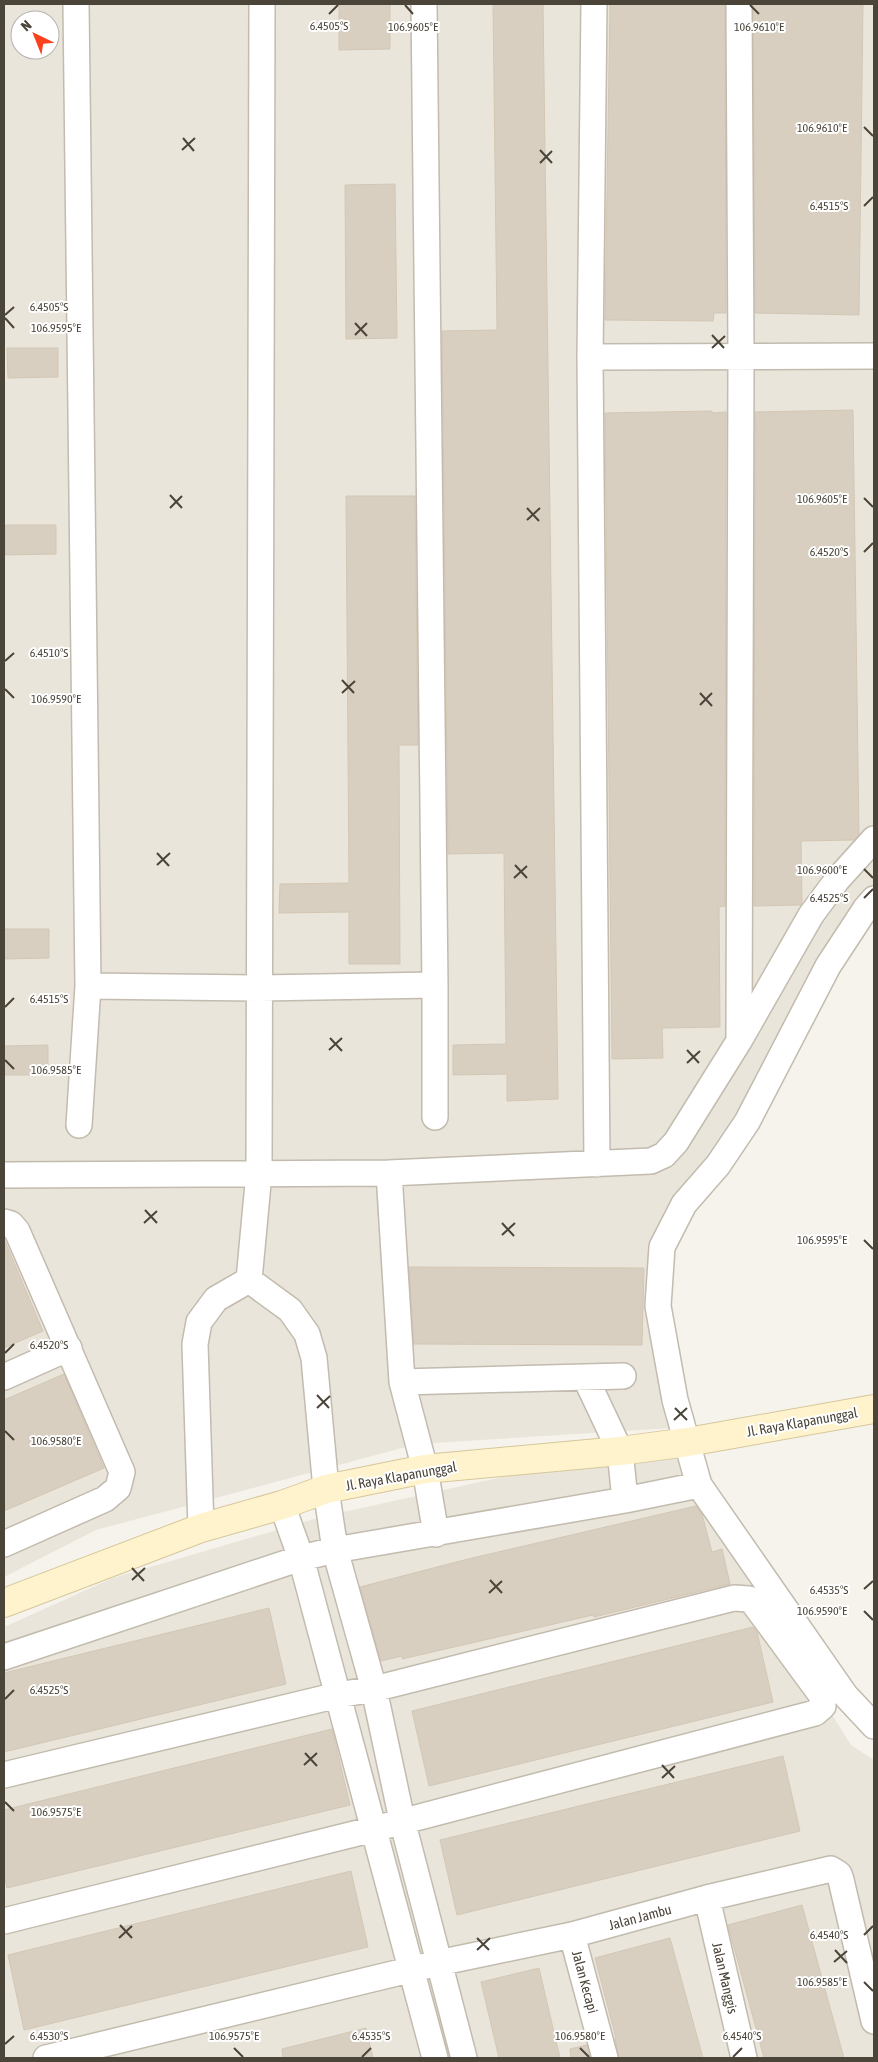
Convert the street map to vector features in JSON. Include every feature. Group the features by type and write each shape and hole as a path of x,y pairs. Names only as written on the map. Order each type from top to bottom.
{"street":[{"path":"76,4 88,986 79,1125"},
{"path":"249,1280 259,1173 262,4"},
{"path":"424,4 435,1117"},
{"path":"594,4 590,357 597,1164"},
{"path":"739,4 741,357 739,1041"},
{"path":"590,357 874,356"},
{"path":"4,1175 389,1173 651,1161 664,1156 676,1142 739,1041 811,915 837,880 874,839"},
{"path":"874,899 866,908 828,966 747,1122 718,1165 684,1204 662,1247 658,1306 675,1400 700,1484 845,1695 874,1726"},
{"path":"88,986 260,988 435,985"},
{"path":"389,1173 402,1382 425,1469 436,1534"},
{"path":"4,1222 11,1224 17,1231 122,1472 118,1488 105,1499 4,1544"},
{"path":"249,1280 290,1310 307,1334 314,1358 326,1489 335,1550 374,1689 402,1820 464,2058"},
{"path":"201,1528 195,1344 199,1322 216,1300 249,1280"},
{"path":"4,1377 69,1348"},
{"path":"402,1382 586,1379 623,1376"},
{"path":"586,1379 620,1451 625,1500"},
{"name":"Jl. Raya Klapanunggal","path":"4,1604 201,1528 282,1505 326,1489 425,1469 620,1451 688,1442 874,1409"},
{"path":"4,1657 301,1558 335,1550 625,1500 700,1484"},
{"path":"282,1505 301,1558 435,2058"},
{"path":"4,1775 338,1695 374,1689 734,1598 749,1599 755,1605 822,1696 823,1706 815,1713 402,1820 374,1829 4,1921"},
{"name":"Jalan Jambu","path":"46,2058 412,1971 438,1963 572,1935 707,1898 831,1869 839,1874 873,2014"},
{"name":"Jalan Manggis","path":"707,1898 744,2058"},
{"name":"Jalan Kecapi","path":"572,1935 605,2058"}],"shaded area":[{"path":"4,4 874,4 874,888 847,911 766,1111 670,1234 672,1428 417,1444 96,1530 4,1577"},
{"path":"703,1455 755,1592 851,1745 874,1760 874,2058 4,2058 4,1627 113,1578 321,1517 525,1472"}],"building":[{"path":"339,4 390,4 390,49 339,50"},
{"path":"493,4 543,4 558,1099 507,1101 507,1074 453,1075 453,1045 506,1044 504,853 448,854 442,331 497,330"},
{"path":"610,4 725,4 726,313 714,313 713,321 605,320"},
{"path":"753,4 863,4 859,315 755,313"},
{"path":"395,184 397,338 346,339 345,185"},
{"path":"7,348 58,348 58,377 8,378"},
{"path":"853,410 859,834 854,840 801,841 801,905 754,906 755,412"},
{"path":"712,411 712,413 726,412 725,906 719,907 720,1027 662,1028 663,1058 612,1059 605,413"},
{"path":"346,496 415,496 418,745 399,745 400,964 349,964 349,912 279,913 280,884 349,883"},
{"path":"5,525 56,525 56,554 5,555"},
{"path":"4,929 49,929 49,958 4,959"},
{"path":"48,1045 48,1075 4,1075 4,1046"},
{"path":"4,1239 43,1331 4,1348"},
{"path":"409,1267 644,1268 642,1345 414,1344"},
{"path":"64,1374 104,1468 4,1511 4,1400"},
{"path":"696,1506 702,1514 712,1552 722,1549 730,1584 594,1617 593,1615 402,1659 402,1656 381,1661 360,1587 468,1559"},
{"path":"269,1608 286,1684 4,1752 4,1673"},
{"path":"753,1627 757,1632 773,1702 429,1786 412,1711"},
{"path":"332,1729 350,1805 7,1888 4,1875 4,1810"},
{"path":"783,1756 800,1831 457,1915 440,1840"},
{"path":"351,1871 368,1947 24,2030 8,1955"},
{"path":"802,1905 844,2058 764,2058 728,1925"},
{"path":"670,1938 703,2058 619,2058 616,2038 595,1958"},
{"path":"539,1968 560,2058 499,2058 481,1982"},
{"path":"366,2028 373,2058 283,2058 282,2049"},
{"path":"587,2045 590,2058 571,2058 570,2049"}]}
